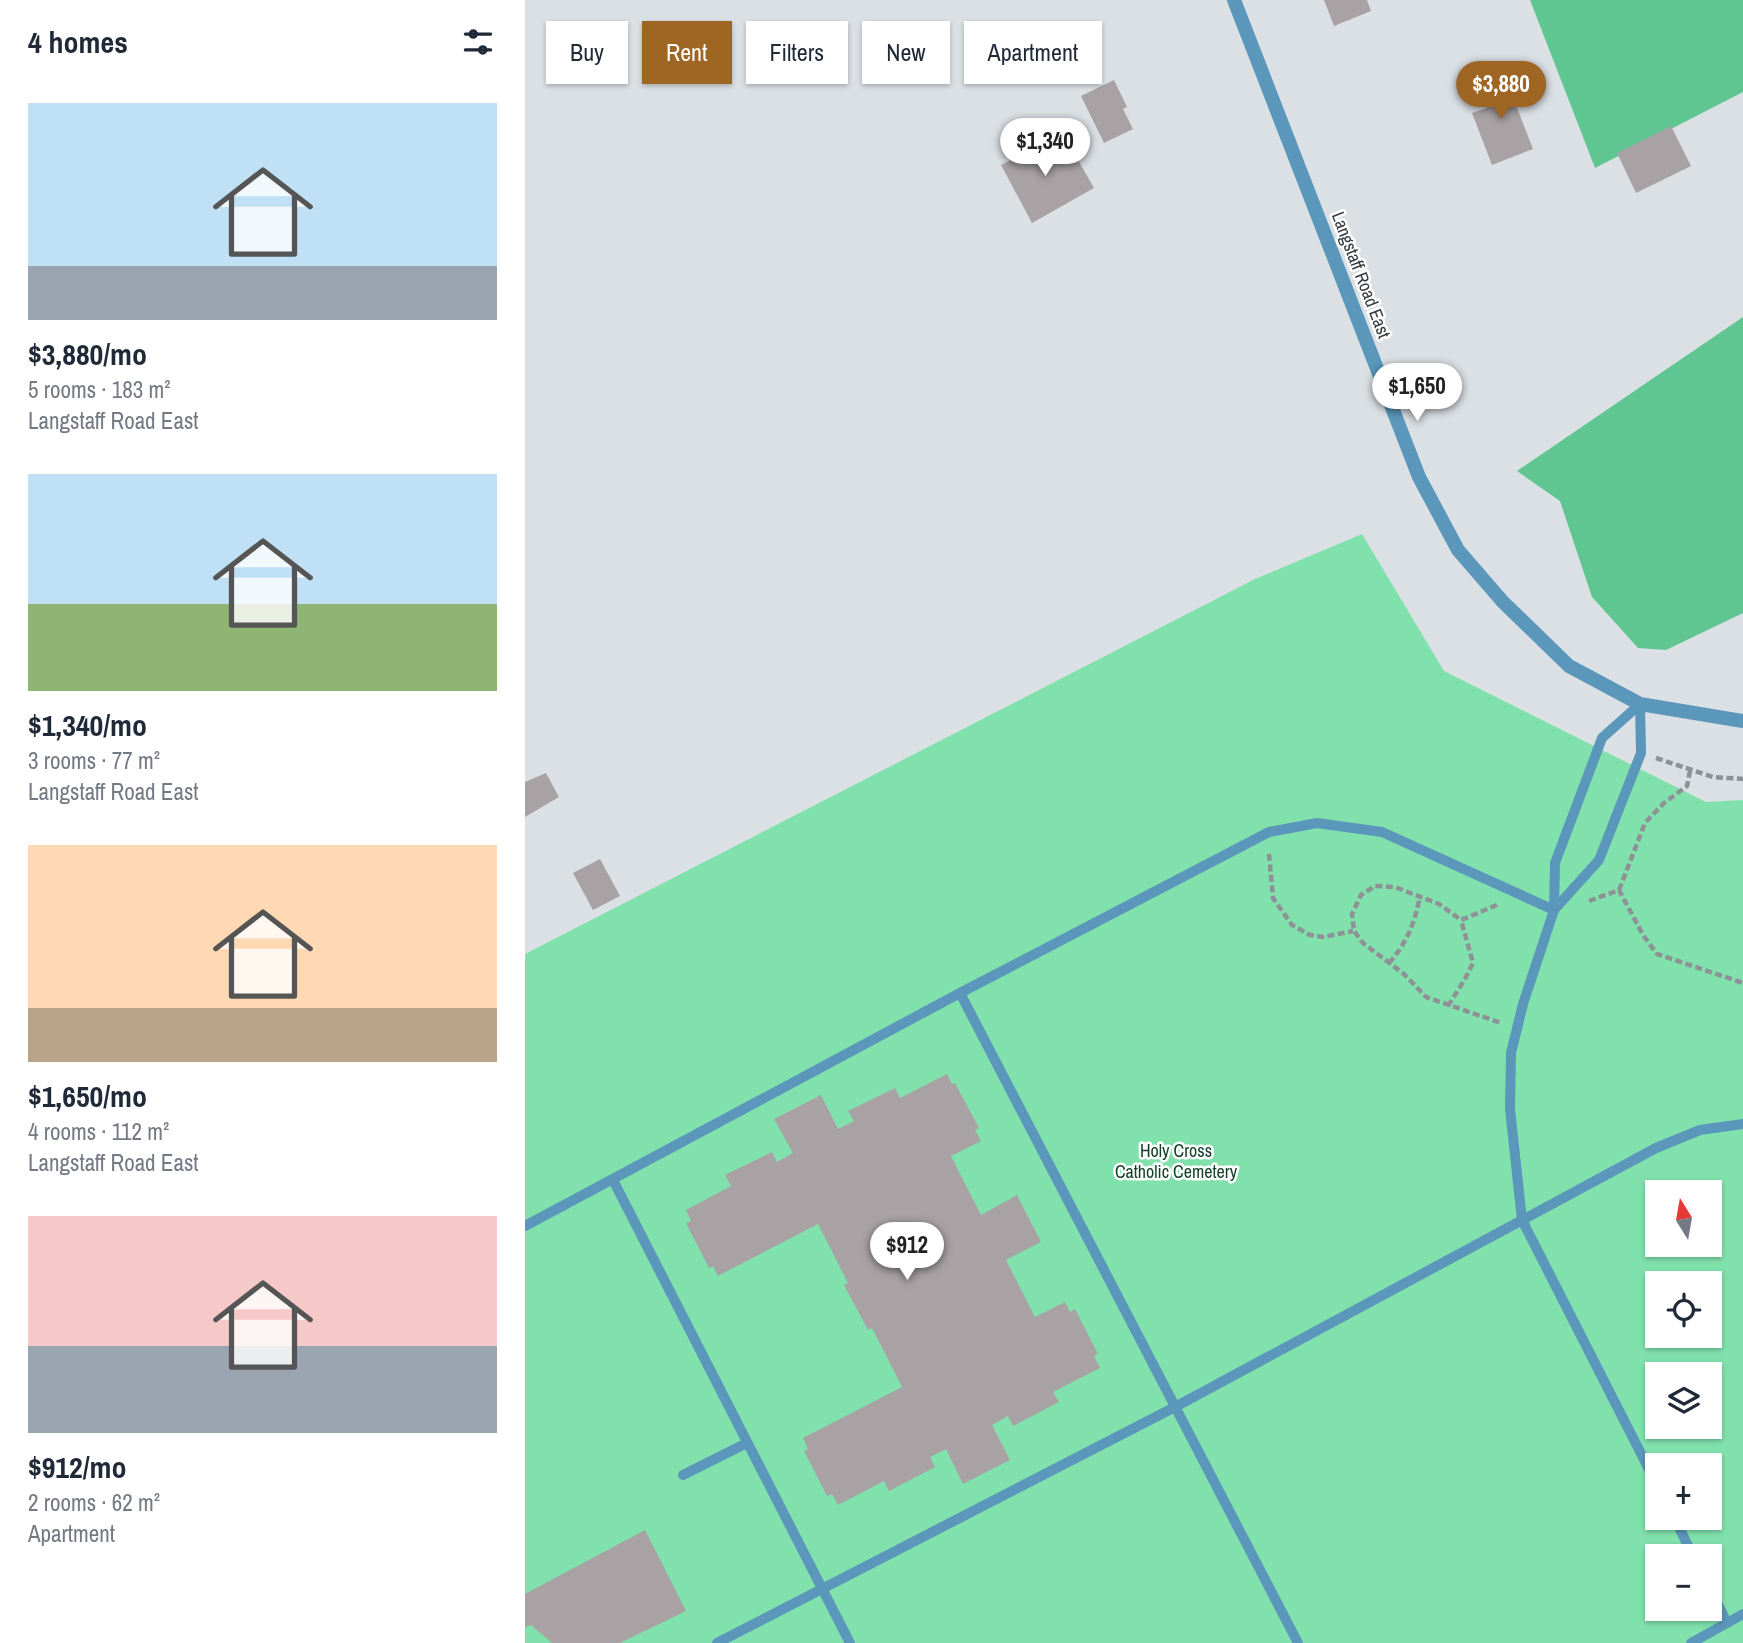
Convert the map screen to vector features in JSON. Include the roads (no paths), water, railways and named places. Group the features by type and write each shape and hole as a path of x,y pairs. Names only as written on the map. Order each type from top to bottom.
{"street":[{"name":"Langstaff Road East","path":"1234,0 1419,477 1458,550 1503,602 1569,666 1640,705 1743,720"}],"lane":[{"path":"1554,910 1599,860 1641,753 1640,705"},
{"path":"1640,705 1602,738 1555,863 1554,910 1516,1028 1511,1053 1510,1109 1522,1220 1645,1461"},
{"path":"525,1226 960,993 1269,832 1317,822 1382,832 1554,910"},
{"path":"960,993 1298,1643"},
{"path":"717,1643 1175,1407 1656,1148 1700,1130 1743,1124"},
{"path":"613,1180 850,1643"},
{"path":"683,1475 747,1443"},
{"path":"1722,1612 1727,1622"},
{"path":"1691,1643 1743,1614"}],"park label":[{"name":"Holy Cross Catholic Cemetery","path":"1176,1161"}]}
